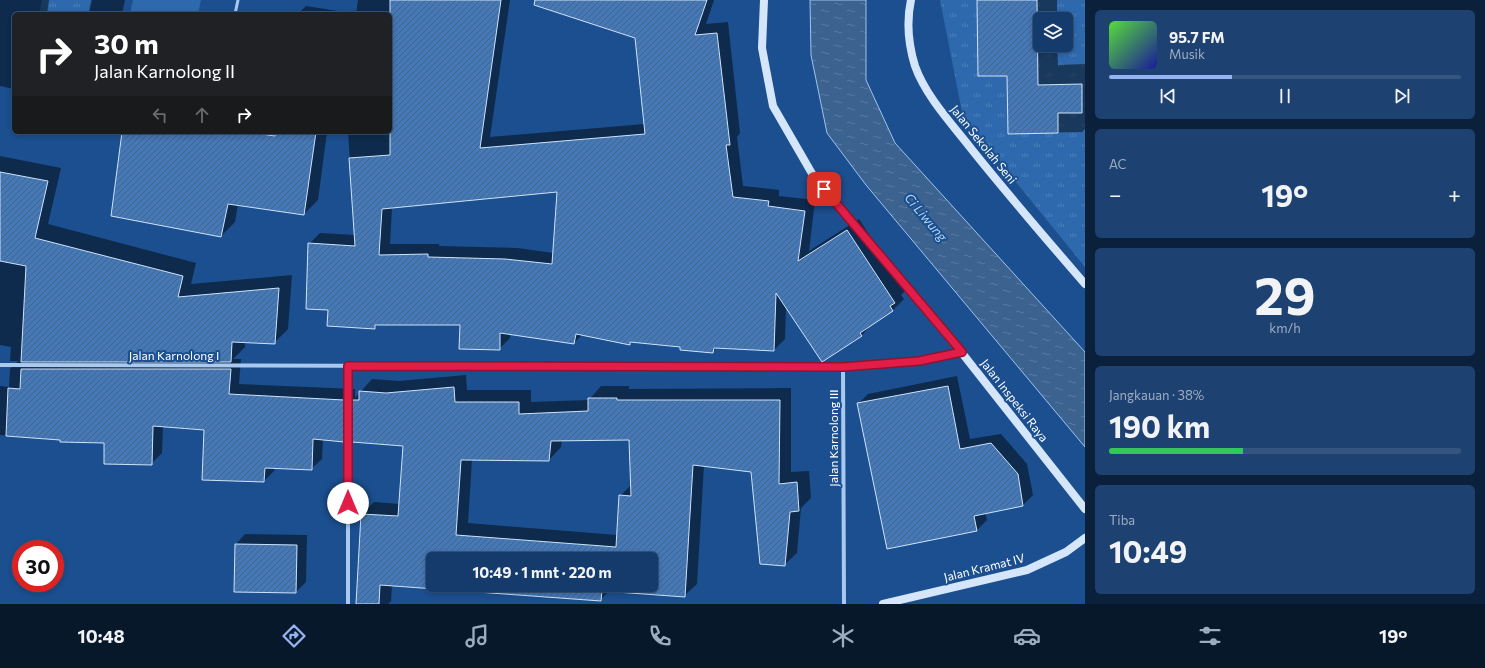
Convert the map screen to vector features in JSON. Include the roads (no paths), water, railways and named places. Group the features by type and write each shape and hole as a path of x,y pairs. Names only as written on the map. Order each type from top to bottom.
{"street":[{"name":"Jalan Inspeksi Raya","path":"764,0 762,48 773,106 814,177 962,352 1085,508"},
{"name":"Jalan Sekolah Seni","path":"911,0 908,16 908,41 916,67 925,86 942,113 993,176 1085,284"},
{"path":"843,367 919,361 962,352"},
{"name":"Jalan Karnolong I","path":"0,365 843,367"},
{"path":"348,366 348,604"},
{"name":"Jalan Karnolong III","path":"843,367 844,604"},
{"name":"Jalan Kramat IV","path":"882,604 1026,570 1066,552 1085,538"}],"lane":[{"path":"235,12 238,0"}],"water":[{"name":"Ci Liwung","path":"810,0 866,0 866,80 895,143 1085,352 1085,447 866,185 827,133 811,55"}]}
